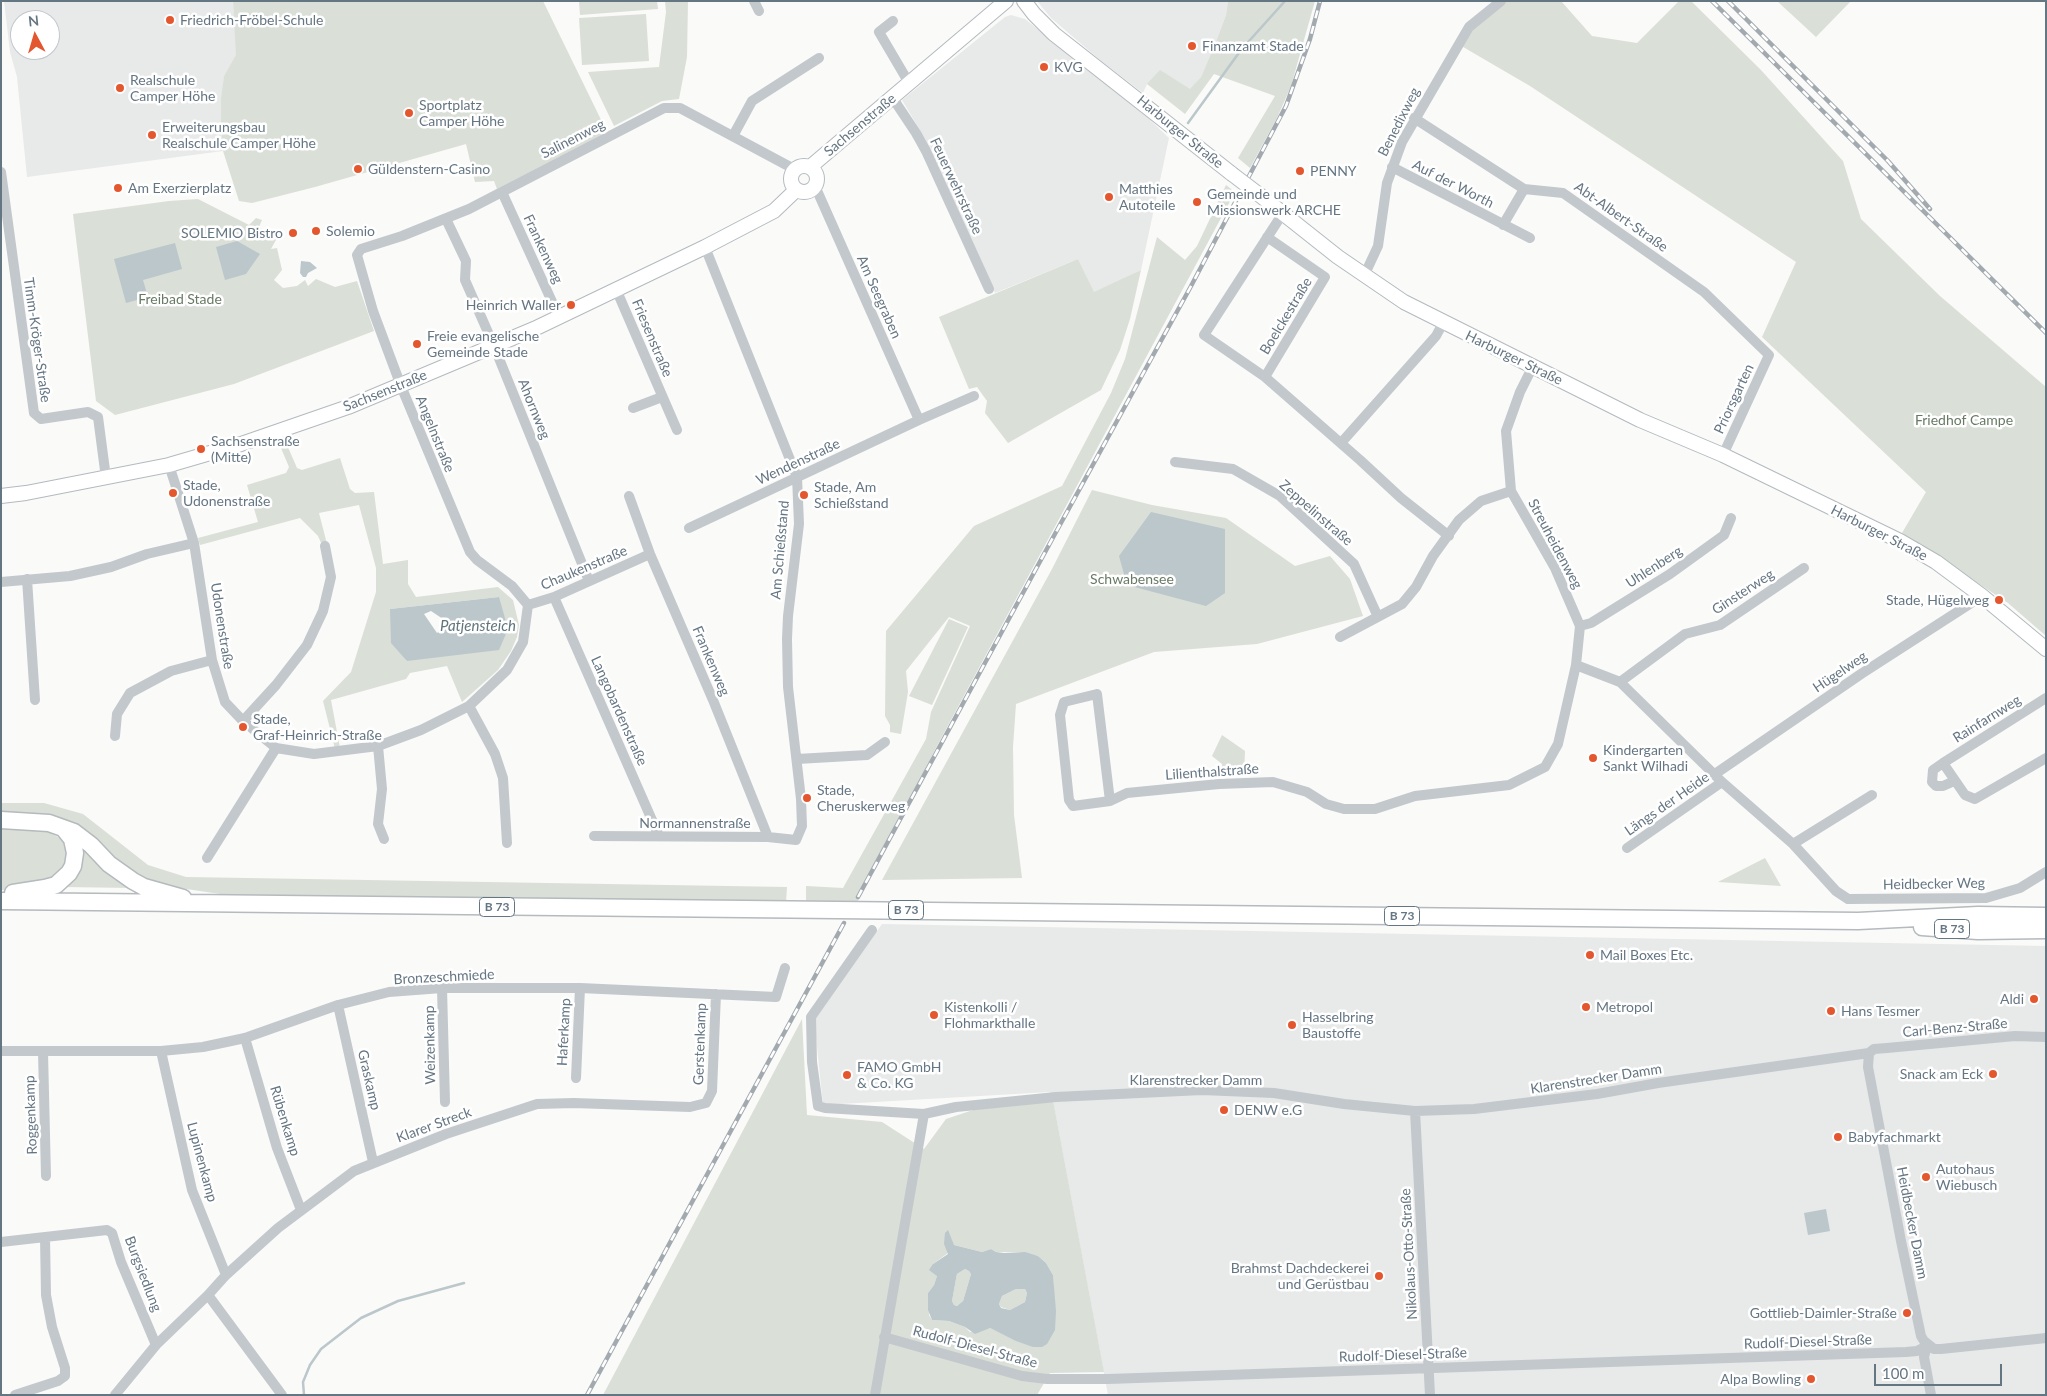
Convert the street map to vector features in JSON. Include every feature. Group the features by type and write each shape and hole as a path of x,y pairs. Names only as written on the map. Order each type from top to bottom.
{"main road":[{"name":"Sachsenstraße","path":"810,167 1006,1"},
{"name":"Harburger Straße","path":"1024,1 1054,34 1364,276 1404,302 1640,420 1723,455 1900,541 1936,562 1982,596 2046,649"},
{"path":"802,165 810,167 817,178 815,186 804,192 796,190 790,180 794,169 802,165"},
{"name":"Sachsenstraße","path":"1,496 169,465 348,407 559,317 705,247 774,211 796,190"},
{"path":"1,820 49,823 64,829 80,836 109,864 144,887 204,904"},
{"path":"1,894 45,888 56,885 64,879 73,866 75,859 72,839 64,829"},
{"name":"B 73","path":"1,901 1858,920 1978,915 2046,916"},
{"name":"B 73","path":"1858,920 1978,931 2046,930"}],"street":[{"path":"754,1 759,11"},
{"name":"Benedixweg","path":"1364,276 1378,246 1384,201 1392,167 1414,118 1469,27 1501,1"},
{"name":"Sachsenstraße","path":"893,21 879,32 909,83"},
{"path":"733,136 752,101 820,58"},
{"name":"Feuerwehrstraße","path":"892,97 916,132 926,151 989,289"},
{"name":"Salinenweg","path":"361,249 446,219 664,108 680,108 794,169"},
{"name":"Abt-Albert-Straße","path":"1414,118 1524,189 1563,193 1704,292 1769,355"},
{"name":"Auf der Worth","path":"1392,167 1530,238"},
{"name":"Timm-Kröger-Straße","path":"1,172 4,211 34,413 41,419 88,412 98,417 106,478"},
{"name":"Am Seegraben","path":"815,186 919,420"},
{"name":"Auf der Worth","path":"1503,224 1524,189"},
{"name":"Frankenweg","path":"502,192 559,317"},
{"path":"1283,213 1204,335 1265,377 1401,498 1449,536"},
{"name":"Ahornweg","path":"446,219 466,261 465,280 494,346 589,582"},
{"name":"Boelckestraße","path":"1265,377 1325,278 1267,237"},
{"name":"Am Schießstand","path":"705,247 797,477 799,524 787,639 788,687 797,759 802,826 796,840"},
{"name":"Angelnstraße","path":"361,249 357,255 358,264 374,312 401,386 470,552 477,560 512,586 528,605"},
{"name":"Friesenstraße","path":"616,289 677,430"},
{"path":"1341,443 1436,336 1443,323"},
{"name":"Priorsgarten","path":"1723,455 1769,355"},
{"name":"Streuheidenweg","path":"1533,366 1520,392 1506,431 1511,491 1555,568 1580,626 1576,665"},
{"name":"Wendenstraße","path":"689,528 974,396"},
{"name":"Friesenstraße","path":"633,408 662,397"},
{"name":"Zeppelinstraße","path":"1175,462 1233,469 1280,496 1354,564 1378,617"},
{"name":"Udonenstraße","path":"169,465 194,543 212,660 225,702 243,721 276,748"},
{"path":"1340,637 1402,604 1416,587 1433,556 1460,520 1481,501 1511,491"},
{"name":"Frankenweg","path":"629,496 650,554 713,700 768,837"},
{"name":"Uhlenberg","path":"1580,626 1591,623 1670,574 1724,535 1731,518"},
{"path":"1,582 70,576 111,567 147,554 194,543"},
{"path":"243,721 276,685 307,645 323,611 331,577 325,546"},
{"name":"Chaukenstraße","path":"528,605 554,597 650,554"},
{"name":"Ginsterweg","path":"1620,682 1686,634 1720,625 1804,568"},
{"path":"27,579 35,700"},
{"name":"Hügelweg","path":"1715,774 1861,674 1982,596"},
{"name":"Langobardenstraße","path":"554,597 658,836"},
{"path":"207,858 276,748 314,754 378,746 421,730 469,706 508,670 523,642 528,605"},
{"path":"115,736 117,714 130,693 171,671 212,660"},
{"path":"1576,665 1620,682 1722,782 1793,844 1872,795"},
{"name":"Lilienthalstraße","path":"1110,801 1097,694 1064,702 1060,715 1069,800 1073,806 1110,801 1127,793 1219,784 1274,782 1307,792 1326,804 1344,809 1375,809 1415,796 1509,785 1545,767 1558,744 1576,665"},
{"name":"Rainfarnweg","path":"1953,778 1952,782 1943,786 1936,786 1932,782 1933,770 2046,698"},
{"path":"469,706 495,754 503,778 507,843"},
{"path":"797,759 867,755 885,742"},
{"path":"378,746 382,789 378,824 384,839"},
{"path":"1943,763 1966,795 1975,799 2046,758"},
{"name":"Längs der Heide","path":"1627,848 1722,782"},
{"name":"Normannenstraße","path":"594,836 768,837 796,840"},
{"name":"Heidbecker Weg","path":"1793,844 1824,879 1836,891 1848,899 1986,898 2020,888 2046,872"},
{"name":"Klarenstrecker Damm","path":"872,930 811,1017 812,1062 818,1106 824,1108 924,1114 956,1107 1056,1097 1202,1090 1274,1093 1344,1104 1414,1111 1474,1109 1536,1103 1663,1082 1869,1053"},
{"name":"Bronzeschmiede","path":"1,1051 161,1051 203,1047 246,1038 338,1005 389,992 442,988 580,988 776,996 785,968"},
{"name":"Weizenkamp","path":"442,988 445,1102"},
{"name":"Haferkamp","path":"576,1078 580,988"},
{"name":"Gerstenkamp","path":"711,1096 716,994"},
{"name":"Graskamp","path":"338,1005 373,1162"},
{"name":"Carl-Benz-Straße","path":"1869,1053 1874,1049 2015,1036 2046,1037"},
{"name":"Rübenkamp","path":"246,1038 277,1148 301,1210"},
{"name":"Lupinenkamp","path":"161,1051 192,1190 226,1275"},
{"name":"Roggenkamp","path":"43,1052 46,1176"},
{"name":"Heidbecker Damm","path":"1869,1053 1868,1067 1920,1336 1927,1346 1924,1358 1931,1395"},
{"name":"Klarer Streck","path":"115,1395 156,1345 226,1275 278,1228 354,1171 446,1134 537,1104 574,1103 690,1107 706,1103 711,1096"},
{"name":"Nikolaus-Otto-Straße","path":"1414,1111 1430,1395"},
{"path":"875,1395 924,1114"},
{"name":"Burgsiedlung","path":"1,1242 107,1230 112,1233 121,1262 156,1345"},
{"path":"15,1395 65,1376 65,1368 52,1327 46,1295 45,1237"},
{"path":"208,1295 282,1395"},
{"name":"Rudolf-Diesel-Straße","path":"884,1337 950,1357 1035,1379 1108,1379 1906,1352 1917,1351 1927,1346"},
{"path":"1927,1346 1941,1349 2046,1338"}],"shaded area":[{"name":"Realschule Camper Höhe","path":"4,1 233,1 237,55 224,76 221,126 223,151 27,177 17,77 12,60 60,60 60,10 10,10 10,52"},
{"path":"1037,1 1228,1 1226,15 1201,77 1190,90 1147,84 1143,93 1100,60 1051,18"},
{"path":"1011,15 1025,19 1148,118 1169,138 1141,270 1094,293 1078,259 995,293 930,147 902,100 1005,17"},
{"path":"882,924 2046,946 2046,1395 1108,1395 1050,1092 823,1105 814,1018"}],"green space":[{"name":"Sportplatz Camper Höhe","path":"233,1 543,1 607,132 497,189 494,181 475,182 466,144 252,203 239,201 223,151 221,126 221,99 224,76 236,55"},
{"path":"579,1 657,1 658,9 580,15"},
{"path":"665,1 688,1 687,57 679,99 662,101 614,126 588,72 659,67 666,12"},
{"path":"1228,1 1315,1 1291,86 1277,118 1250,168 1238,158 1275,96 1214,74 1185,114 1147,84 1160,70 1190,89 1201,77 1226,15"},
{"name":"Friedhof Campe","path":"1501,1 1561,1 1592,36 1637,43 1679,1 1691,1 1761,70 1843,161 1861,219 1940,296 2046,387 2046,636 2008,603 1902,533 1926,492 1762,337 1796,262 1530,86 1458,44"},
{"path":"1777,1 1851,1 1816,37"},
{"path":"646,14 649,61 582,65 579,18"},
{"path":"1226,185 1235,192 938,744 857,903 806,902 806,886 843,888 926,739 931,712 970,626 949,617 906,671 908,692 901,734 890,732 890,725 885,716 886,631 974,526 1062,486 1111,393 1125,359 1157,237 1185,260 1197,246"},
{"name":"Freibad Stade","path":"198,199 249,225 256,218 262,220 259,227 277,238 271,249 277,248 282,270 274,280 283,288 297,286 305,280 308,286 316,279 335,287 357,281 374,331 234,384 115,415 96,401 73,214"},
{"path":"1078,259 1094,292 1141,270 1130,319 1120,350 1101,390 1008,443 985,413 987,401 977,387 969,389 939,317"},
{"path":"284,438 297,468 302,470 340,458 350,489 355,493 374,492 383,564 408,560 408,584 416,597 498,587 513,600 519,625 517,637 511,651 498,670 462,702 447,666 410,673 406,679 331,700 340,748 335,749 323,701 351,672 376,592 376,568 359,505 319,513 327,544 322,545 318,536 300,518 200,545 198,538 258,522 247,485 286,473 289,467 278,441","holes":["499,597 407,661 390,609"]},
{"name":"Schwabensee","path":"1092,490 1152,505 1226,518 1295,566 1330,556 1350,579 1363,616 1257,644 1154,652 1016,704 1013,747 1014,815 1022,878 882,880 1052,569"},
{"path":"949,619 968,627 932,705 909,696"},
{"path":"1222,735 1245,751 1244,774 1222,774 1222,764 1212,756"},
{"path":"1,803 44,803 83,814 148,865 186,877 787,887 786,902 316,899 220,894 153,884 118,866 82,833 1,814"},
{"path":"1,828 45,830 67,842 70,864 57,881 27,889 1,890"},
{"path":"80,843 109,874 135,888 64,887"},
{"path":"1765,858 1781,886 1718,882"},
{"path":"802,1019 807,1115 882,1122 924,1149 946,1119 979,1108 1053,1100 1104,1372 1050,1373 1037,1395 603,1395","holes":["954,1245 982,1252 991,1249 996,1252 1018,1252 1038,1256 1046,1263 1053,1275 1055,1320 1020,1342 990,1328 970,1332 965,1327 949,1321 932,1320 929,1315 928,1293 934,1285 937,1276 933,1264 948,1253"]},
{"path":"965,1269 971,1274 963,1301 957,1306 952,1301 957,1274"},
{"path":"1016,1289 1025,1289 1027,1293 1025,1302 1010,1310 1001,1307 999,1304 1002,1296"}],"water":[{"path":"237,241 260,254 246,274 225,280 216,247"},
{"path":"175,243 182,269 143,280 148,297 126,303 114,259"},
{"path":"301,261 310,262 317,268 308,273 306,277 303,277 300,273"},
{"name":"Schwabensee","path":"1151,512 1225,529 1225,593 1206,606 1127,585 1119,556"},
{"name":"Patjensteich","path":"499,597 508,629 499,650 407,661 391,643 390,609","holes":["431,611 449,623 437,633 424,614"]},
{"path":"1826,1209 1830,1231 1808,1235 1804,1213"},
{"path":"948,1230 954,1245 982,1252 991,1249 1004,1253 1025,1252 1038,1256 1046,1263 1053,1275 1056,1311 1055,1330 1047,1344 1042,1347 1033,1347 990,1328 975,1334 965,1327 949,1321 932,1320 928,1310 928,1293 934,1285 937,1276 929,1270 933,1264 948,1254 944,1244 945,1233","holes":["965,1269 971,1274 963,1301 957,1306 952,1301 957,1274","1016,1289 1025,1289 1027,1293 1025,1302 1010,1310 1001,1308 999,1304 1002,1296"]}],"waterway":[{"path":"1188,123 1241,50 1285,1"},
{"path":"304,1395 303,1382 310,1365 321,1349 361,1318 398,1301 464,1283"}],"railway":[{"path":"858,897 1190,288 1286,106 1310,39 1320,1"},
{"path":"1712,1 2046,333"},
{"path":"1728,1 1888,161 1930,209"},
{"path":"587,1395 844,923"}],"place":[{"name":"Friedrich-Fröbel-Schule","path":"170,20"},
{"name":"Finanzamt Stade","path":"1192,46"},
{"name":"KVG","path":"1044,67"},
{"name":"Realschule Camper Höhe","path":"120,88"},
{"name":"Sportplatz Camper Höhe","path":"409,113"},
{"name":"Erweiterungsbau Realschule Camper Höhe","path":"152,135"},
{"name":"Güldenstern-Casino","path":"358,169"},
{"name":"PENNY","path":"1300,171"},
{"name":"Am Exerzierplatz","path":"118,188"},
{"name":"Matthies Autoteile","path":"1109,197"},
{"name":"Gemeinde und Missionswerk ARCHE","path":"1197,202"},
{"name":"Solemio","path":"316,231"},
{"name":"SOLEMIO Bistro","path":"293,233"},
{"name":"Heinrich Waller","path":"571,305"},
{"name":"Freie evangelische Gemeinde Stade","path":"417,344"},
{"name":"Sachsenstraße (Mitte)","path":"201,449"},
{"name":"Stade, Udonenstraße","path":"173,493"},
{"name":"Stade, Am Schießstand","path":"804,495"},
{"name":"Stade, Hügelweg","path":"1999,600"},
{"name":"Stade, Graf-Heinrich-Straße","path":"243,727"},
{"name":"Kindergarten Sankt Wilhadi","path":"1593,758"},
{"name":"Stade, Cheruskerweg","path":"807,798"},
{"name":"Mail Boxes Etc.","path":"1590,955"},
{"name":"Aldi","path":"2034,999"},
{"name":"Metropol","path":"1586,1007"},
{"name":"Hans Tesmer","path":"1831,1011"},
{"name":"Kistenkolli / Flohmarkthalle","path":"934,1015"},
{"name":"Hasselbring Baustoffe","path":"1292,1025"},
{"name":"Snack am Eck","path":"1993,1074"},
{"name":"FAMO GmbH & Co. KG","path":"847,1075"},
{"name":"DENW e.G","path":"1224,1110"},
{"name":"Babyfachmarkt","path":"1838,1137"},
{"name":"Autohaus Wiebusch","path":"1926,1177"},
{"name":"Brahmst Dachdeckerei und Gerüstbau","path":"1379,1276"},
{"name":"Gottlieb-Daimler-Straße","path":"1907,1313"},
{"name":"Alpa Bowling","path":"1811,1379"}]}
